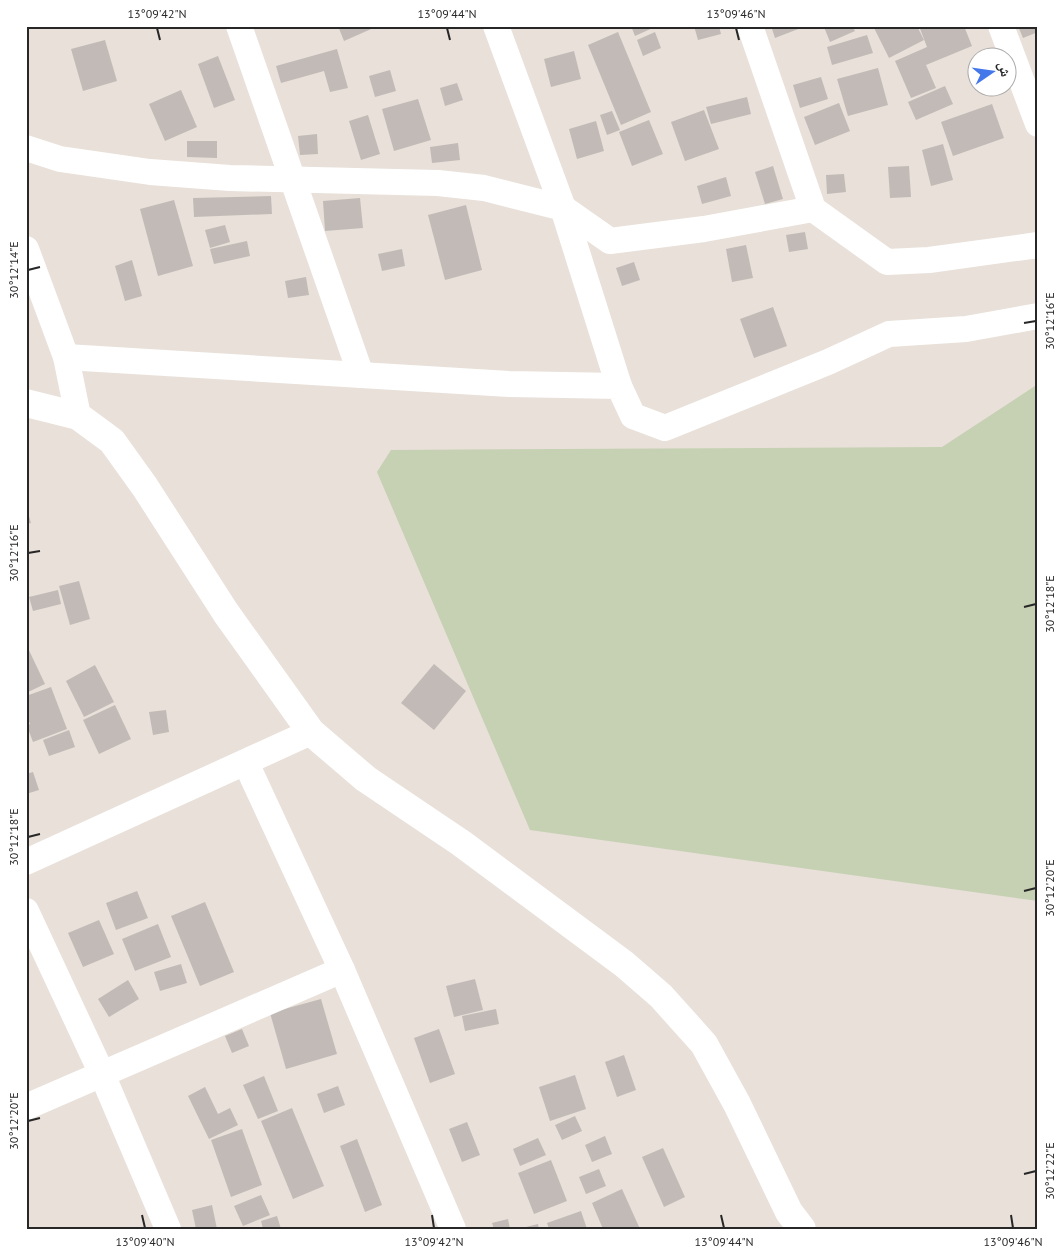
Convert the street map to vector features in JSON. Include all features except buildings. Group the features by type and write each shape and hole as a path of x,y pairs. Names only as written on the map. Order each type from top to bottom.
{"street":[{"path":"239,26 361,375"},
{"path":"496,26 564,208 619,386 633,416 665,428 828,362 889,334 966,329 1038,316"},
{"path":"750,26 813,209 887,262 929,260 1038,245"},
{"path":"1001,26 1038,124"},
{"path":"26,148 60,159 150,172 230,178 438,183 492,190 564,208 610,241 704,229 813,209"},
{"path":"26,249 66,356 78,416"},
{"path":"66,356 509,384 619,386"},
{"path":"26,403 78,416 112,441 145,487 226,613 311,732 366,780 461,843 609,952 662,996 704,1044 737,1104 788,1212 802,1229"},
{"path":"26,862 311,732"},
{"path":"246,763 342,970 453,1229"},
{"path":"26,911 102,1074 168,1229"},
{"path":"26,1107 342,970"}],"green space":[{"path":"1038,384 1038,901 530,830 377,472 391,450 942,447"}]}
